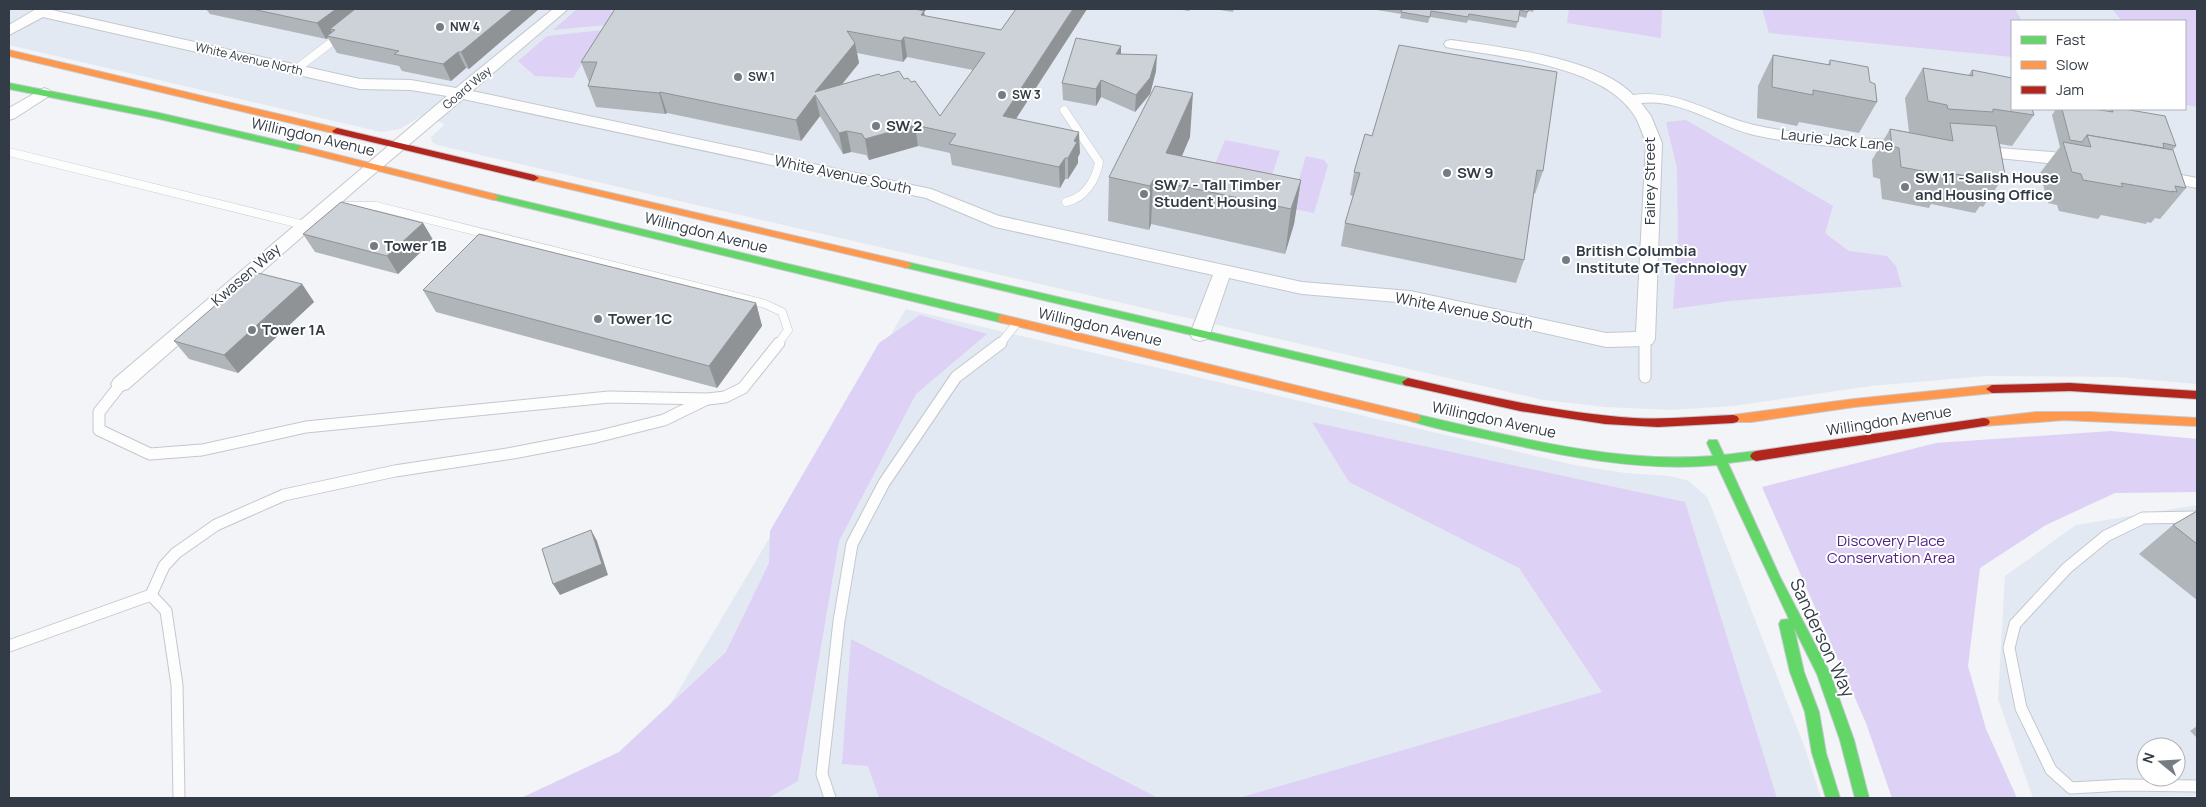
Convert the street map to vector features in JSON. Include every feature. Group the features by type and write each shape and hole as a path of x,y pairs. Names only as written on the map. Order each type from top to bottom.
{"main road":[{"name":"Willingdon Avenue","path":"9,53 1498,404 1570,416 1635,422 1704,421 1751,418 1854,403 1995,389 2070,388 2197,395"},
{"name":"Willingdon Avenue","path":"9,86 127,109 1516,442 1614,458 1676,462 1757,456 2014,417 2096,416 2197,422"},
{"name":"Sanderson Way","path":"1704,421 1775,579 1823,673 1847,740 1862,798"},
{"name":"Sanderson Way","path":"1775,579 1798,672 1812,712 1819,753 1833,798"}],"street":[{"name":"Goard Way","path":"372,167 561,9"},
{"name":"White Avenue North","path":"44,10 360,84 411,85 459,94"},
{"path":"9,31 44,10"},
{"name":"Fairey Street","path":"1451,44 1549,61 1572,67 1606,84 1631,100 1643,114 1651,128 1654,143 1645,339"},
{"path":"9,115 44,93"},
{"name":"White Avenue South","path":"459,94 931,194 995,221 1302,288 1410,297 1606,340 1645,339"},
{"name":"Laurie Jack Lane","path":"1631,100 1643,97 1666,98 1752,130 1812,140 1920,147"},
{"path":"1958,150 2052,157 2091,164"},
{"name":"Kwasen Way","path":"121,384 372,167"},
{"path":"2139,172 2197,182"},
{"path":"1200,334 1223,271"}],"lane":[{"path":"295,70 346,32"},
{"path":"1064,110 1099,162 1085,193 1080,198 1066,202"},
{"path":"9,152 304,225"},
{"path":"121,384 99,412 99,430 150,454 202,450 306,428 609,397 708,399 725,397 743,388 772,354 788,330 782,312 756,302 376,206 326,206"},
{"path":"830,798 822,774 839,621 852,544 884,483 959,374 987,358 1008,336 1017,323"},
{"path":"1645,339 1645,377"},
{"path":"9,646 150,595 164,566 176,553 216,524 284,494 395,471 513,453 596,437 664,420 708,399"},
{"path":"2197,517 2143,518 2106,536 2067,568 2015,624 2009,648 2021,708 2051,770 2071,788 2124,784 2197,786"},
{"path":"150,595 166,611 177,685 179,798"}],"shaded area":[{"name":"British Columbia Institute Of Technology","path":"9,9 2197,9 2197,384 2118,377 1986,376 1871,386 1733,406 1671,410 1605,407 1543,400 437,145 432,142 431,137 445,124 423,115 400,129 381,132 9,45"},
{"path":"906,309 1574,465 1625,473 1670,476 1689,481 1707,497 1711,506 1806,751 1821,798 600,798 624,782"},
{"path":"2197,505 2197,796 2033,798 1998,699 2005,576 2076,525"}],"green space":[{"path":"577,9 615,11 606,25 553,30"},
{"path":"1569,9 1662,9 1661,38 1567,23"},
{"path":"1762,9 2015,9 2021,20 2011,20 2011,57 1769,33"},
{"path":"2112,9 2197,9 2197,107 2186,105 2186,20 2121,20"},
{"path":"603,30 573,78 535,76 518,61 547,36"},
{"path":"1686,120 1833,206 1825,233 1849,251 1887,256 1896,266 1902,287 1730,301 1673,309 1678,235 1677,168 1666,122"},
{"path":"1225,140 1280,151 1268,187 1210,176"},
{"path":"1306,156 1324,160 1328,165 1314,213 1290,208"},
{"path":"920,315 987,334 916,394 839,541 798,781 768,798 521,798 619,752 726,652 769,563 770,531 879,343"},
{"path":"1312,422 1685,502 1777,798 1239,798 1602,692 1519,568 1349,482"},
{"name":"Discovery Place Conservation Area","path":"2111,431 2197,439 2197,492 2115,493 2046,525 1980,568 1968,666 1986,729 2017,798 1892,798 1866,723 1762,487 1936,443"},
{"path":"851,639 1158,798 879,798 868,766 842,764"}],"building":[{"path":"252,9 336,9 317,23"},
{"name":"NW 4","path":"355,9 513,9 461,52 458,52 443,64 394,54 399,51 327,36 335,30 330,29"},
{"path":"615,9 915,9 924,11 921,15 1001,30 1016,9 1073,9 1003,116 1079,132 1074,141 1077,142 1068,158 1065,158 1059,167 949,144 956,134 915,125 865,139 862,134 847,131 839,133 815,95 796,120 660,92 588,86 597,62 581,62","holes":["847,31 901,41 904,37 985,53 940,116 915,81 911,82 908,78 904,79 899,71 881,76 879,74 815,92 855,43"]},
{"path":"1402,9 1528,9 1528,12 1520,10 1518,22 1469,14 1468,17 1431,11 1430,17 1401,12"},
{"path":"1076,38 1121,46 1116,54 1157,55 1150,78 1136,95 1101,80 1096,89 1062,83"},
{"name":"SW 9","path":"1399,45 1557,72 1543,171 1537,170 1524,260 1345,223 1360,173 1354,172 1365,134 1372,136"},
{"path":"1773,55 1830,65 1830,60 1868,67 1870,82 1875,84 1877,102 1813,90 1813,95 1772,87"},
{"path":"1923,68 1973,76 1972,70 2011,78 2011,110 2032,110 2034,115 1993,109 1993,112 1948,109 1947,105 1928,101"},
{"path":"1155,86 1193,93 1166,153 1301,180 1291,209 1153,180 1150,186 1109,177"},
{"path":"2062,110 2113,112 2112,110 2130,110 2165,116 2176,146 2163,143 2164,148 2087,135 2082,142 2070,140"},
{"path":"1950,123 1996,126 2005,175 1995,174 1997,181 1949,173 1949,176 1901,167 1899,148 1892,146 1890,129 1953,141"},
{"path":"2087,135 2173,150 2186,188 2175,186 2177,192 2173,192 2121,183 2123,187 2083,180 2081,174 2072,172 2063,142 2091,147"},
{"path":"341,202 423,223 387,256 303,234"},
{"name":"Tower 1C","path":"479,234 756,303 709,366 423,290"},
{"path":"254,272 302,284 224,355 174,341"},
{"path":"2197,511 2197,544 2173,525"},
{"path":"591,530 602,564 553,584 542,549"}],"traffic: fast":[{"path":"9,86 155,115 302,149"},
{"path":"494,197 1003,319"},
{"path":"907,265 1408,382"},
{"path":"1415,418 1515,441 1616,457 1684,462 1756,456"},
{"path":"1713,443 1775,579 1823,673 1847,740 1862,798"},
{"path":"1786,624 1797,672 1812,712 1819,753 1833,798"}],"traffic: slow":[{"path":"9,53 337,131"},
{"path":"302,149 494,197"},
{"path":"534,178 907,265"},
{"path":"1003,319 1415,418"},
{"path":"1733,419 1854,403 1992,389"},
{"path":"1984,422 2064,416 2197,422"}],"traffic: jam":[{"path":"337,131 534,178"},
{"path":"1408,382 1520,407 1605,420 1658,423 1733,419"},
{"path":"1992,389 2070,387 2197,395"},
{"path":"1756,456 1984,422"}],"place":[{"name":"NW 4","path":"440,27"},
{"name":"SW 1","path":"738,77"},
{"name":"SW 3","path":"1002,95"},
{"name":"SW 2","path":"876,126"},
{"name":"SW 9","path":"1447,173"},
{"name":"SW 11 -Salish House and Housing Office","path":"1905,187"},
{"name":"SW 7 - Tall Timber Student Housing","path":"1144,194"},
{"name":"Tower 1B","path":"374,246"},
{"name":"British Columbia Institute Of Technology","path":"1566,260"},
{"name":"Tower 1C","path":"598,319"},
{"name":"Tower 1A","path":"252,330"}]}
